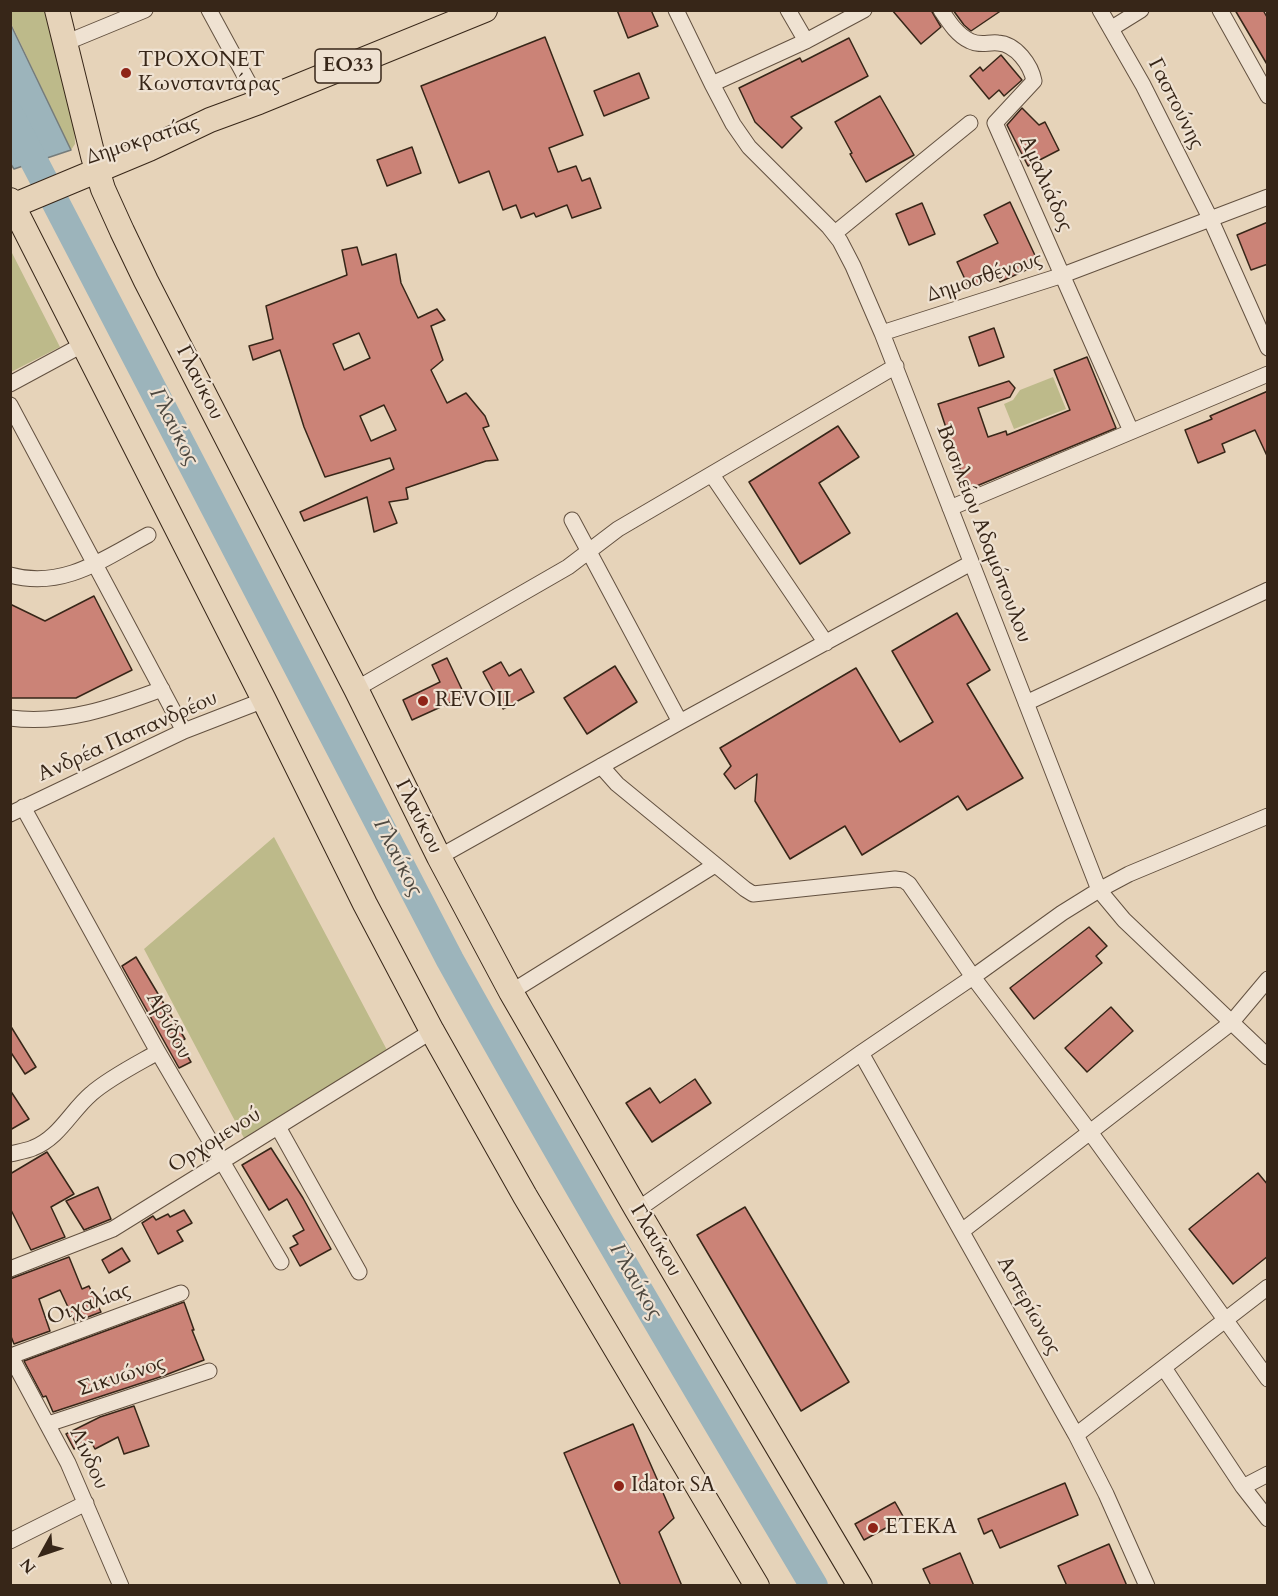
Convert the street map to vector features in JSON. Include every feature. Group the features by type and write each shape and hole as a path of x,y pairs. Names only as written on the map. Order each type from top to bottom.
{"main road":[{"name":"Γλαύκου","path":"57,10 87,166 110,205 138,265 356,689 439,857 511,992 860,1586"},
{"name":"Δημοκρατίας","path":"87,166 149,149 210,120 485,10"},
{"name":"ΕΟ33","path":"15,198 87,166"},
{"path":"15,198 84,344 365,904 432,1031 525,1196 757,1586"}],"street":[{"path":"65,43 145,10"},
{"path":"209,10 259,102"},
{"name":"Βασιλείου Αδαμόπουλου","path":"676,10 712,84 743,140 823,219 835,233 853,266 896,366 1099,890 1124,920 1268,1057"},
{"path":"788,10 806,41"},
{"path":"712,84 806,41 864,10"},
{"name":"Αμαλιάδος","path":"941,10 964,38 981,44 1006,45 1014,50 1031,69 1034,81 995,123 1131,431"},
{"name":"Γαστούνης","path":"1100,10 1143,85 1210,218 1268,348"},
{"path":"1112,28 1142,10"},
{"path":"1220,10 1268,96"},
{"path":"835,233 970,123"},
{"name":"Δημοσθένους","path":"882,333 1063,275 1268,197"},
{"path":"10,384 84,344"},
{"path":"356,689 568,567 618,529 896,366"},
{"path":"950,508 1268,374"},
{"path":"10,405 184,731"},
{"path":"712,474 826,643"},
{"path":"572,520 680,722"},
{"path":"10,575 40,579 64,577 148,535"},
{"path":"439,857 971,563"},
{"path":"1026,703 1268,590"},
{"path":"10,718 74,716 113,706 162,689"},
{"name":"Ανδρέα Παπανδρέου","path":"17,811 184,731 264,700"},
{"path":"601,766 617,784 715,865 745,889 756,894 895,879 903,880 911,886 974,977 1090,1132 1268,1379"},
{"name":"Αβύδου","path":"17,811 281,1262"},
{"path":"637,1210 1099,890 1129,874 1268,816"},
{"path":"511,992 715,865"},
{"path":"962,1231 1231,1023 1268,979"},
{"name":"Ορχομενού","path":"10,1269 113,1229 432,1031"},
{"path":"10,1154 31,1149 44,1142 99,1087 158,1052"},
{"name":"Αστερίωνος","path":"861,1053 1076,1435 1111,1504 1147,1586"},
{"path":"278,1127 359,1272"},
{"path":"1076,1435 1268,1287"},
{"name":"Οιχαλίας","path":"11,1356 181,1293"},
{"name":"Λίνδου","path":"11,1356 68,1463 121,1586"},
{"path":"1164,1368 1243,1487 1268,1519"},
{"name":"Σικυώνος","path":"48,1424 209,1371"},
{"path":"1243,1487 1268,1474"},
{"path":"10,1540 86,1503"}],"shaded area":[{"path":"11,11 46,11 74,120 75,144 71,150 11,23"},
{"path":"12,253 60,347 11,372 10,254"},
{"path":"1053,377 1066,409 1014,429 1004,404 1013,400 1020,390"},
{"path":"274,837 387,1050 244,1138 144,949"}],"water":[{"path":"10,23 71,150 14,169 10,163"}],"building":[{"path":"617,10 651,10 658,26 628,38"},
{"path":"892,10 931,10 941,27 921,44"},
{"path":"953,10 1002,10 971,31"},
{"path":"1235,10 1263,10 1268,19 1268,66"},
{"path":"545,37 583,135 549,148 558,172 576,166 582,181 590,178 601,208 572,218 567,205 536,217 534,213 521,218 516,205 503,210 489,171 459,183 421,86"},
{"path":"849,38 868,76 791,117 802,128 782,148 755,122 739,88 800,58 802,62"},
{"path":"1001,55 1022,80 1004,96 999,90 989,99 970,76 980,67 983,71"},
{"path":"639,73 649,98 604,116 594,91"},
{"path":"880,96 914,155 866,182 835,122"},
{"path":"1022,108 1039,125 1045,122 1059,150 1028,166 1007,125"},
{"path":"412,147 421,173 387,186 377,160"},
{"path":"1010,202 1039,264 1000,282 996,275 969,288 957,262 998,243 984,215"},
{"path":"922,203 935,234 909,245 896,214"},
{"path":"1268,222 1268,264 1251,270 1237,235"},
{"path":"357,247 362,265 396,254 401,283 418,318 437,309 445,320 431,326 443,360 431,370 447,403 466,393 485,416 489,426 483,428 498,460 486,461 406,488 408,499 389,502 397,523 374,532 367,497 304,521 300,512 394,469 390,458 325,477 304,427 280,350 253,360 249,346 273,339 266,306 347,275 342,250","holes":["359,333 370,358 344,370 333,344","384,405 396,430 371,441 360,416"]},
{"path":"994,328 1004,357 979,366 969,337"},
{"path":"1087,357 1116,428 967,490 938,404 1009,381 1015,388 1010,397 978,408 988,437 1006,431 1007,435 1070,410 1054,370"},
{"path":"1268,391 1268,458 1255,430 1222,444 1225,452 1198,463 1185,430 1212,419 1210,416"},
{"path":"838,426 859,457 819,483 850,533 800,564 749,482"},
{"path":"94,596 132,670 76,698 10,698 10,604 45,621"},
{"path":"957,613 990,670 967,684 1023,778 967,810 958,796 862,855 845,826 790,859 755,801 757,774 735,789 724,774 731,766 720,748 856,668 900,742 933,722 892,651"},
{"path":"447,658 465,696 412,720 403,700 440,682 432,665"},
{"path":"501,662 509,676 521,669 534,692 503,709 483,672"},
{"path":"615,666 637,702 587,734 564,698"},
{"path":"1089,927 1107,946 1096,956 1102,963 1034,1019 1010,988"},
{"path":"136,957 185,1039 179,1042 191,1062 179,1068 122,966"},
{"path":"1111,1007 1133,1031 1087,1072 1065,1048"},
{"path":"10,1025 36,1067 25,1074 10,1051"},
{"path":"695,1079 711,1103 652,1142 626,1103 650,1088 660,1103"},
{"path":"10,1090 29,1119 10,1130"},
{"path":"271,1148 303,1198 331,1249 300,1266 290,1248 298,1244 293,1236 304,1230 287,1199 269,1210 242,1165"},
{"path":"47,1152 74,1194 51,1207 65,1237 31,1250 10,1208 10,1174"},
{"path":"1258,1173 1268,1185 1268,1256 1233,1284 1189,1229"},
{"path":"98,1187 111,1219 84,1230 66,1201"},
{"path":"745,1207 849,1382 801,1411 697,1235"},
{"path":"184,1210 192,1223 177,1231 183,1241 158,1254 142,1223 153,1216 156,1220 168,1214 170,1217"},
{"path":"122,1248 130,1261 109,1273 102,1260"},
{"path":"69,1257 82,1289 89,1286 101,1312 75,1322 60,1290 39,1299 50,1331 14,1344 10,1334 10,1279"},
{"path":"184,1302 204,1360 53,1412 46,1396 43,1397 24,1361"},
{"path":"134,1406 149,1446 124,1454 118,1437 95,1449 90,1440 74,1449 66,1434 100,1417"},
{"name":"Idator SA","path":"633,1424 674,1518 659,1532 682,1586 621,1586 564,1453"},
{"path":"1065,1483 1078,1515 1000,1548 992,1530 984,1534 978,1519"},
{"path":"895,1502 904,1518 864,1540 855,1524"},
{"path":"1109,1544 1127,1586 1067,1586 1058,1566"},
{"path":"960,1553 974,1586 931,1586 923,1569"}],"waterway":[{"name":"Γλαύκος","path":"10,115 450,960 584,1196 814,1586"}],"place":[{"name":"ΤΡΟΧΟΝΕΤ Κωνσταντάρας","path":"126,73"},
{"name":"REVOIL","path":"423,701"},
{"name":"Idator SA","path":"619,1486"},
{"name":"ΕΤΕΚΑ","path":"873,1528"}]}
